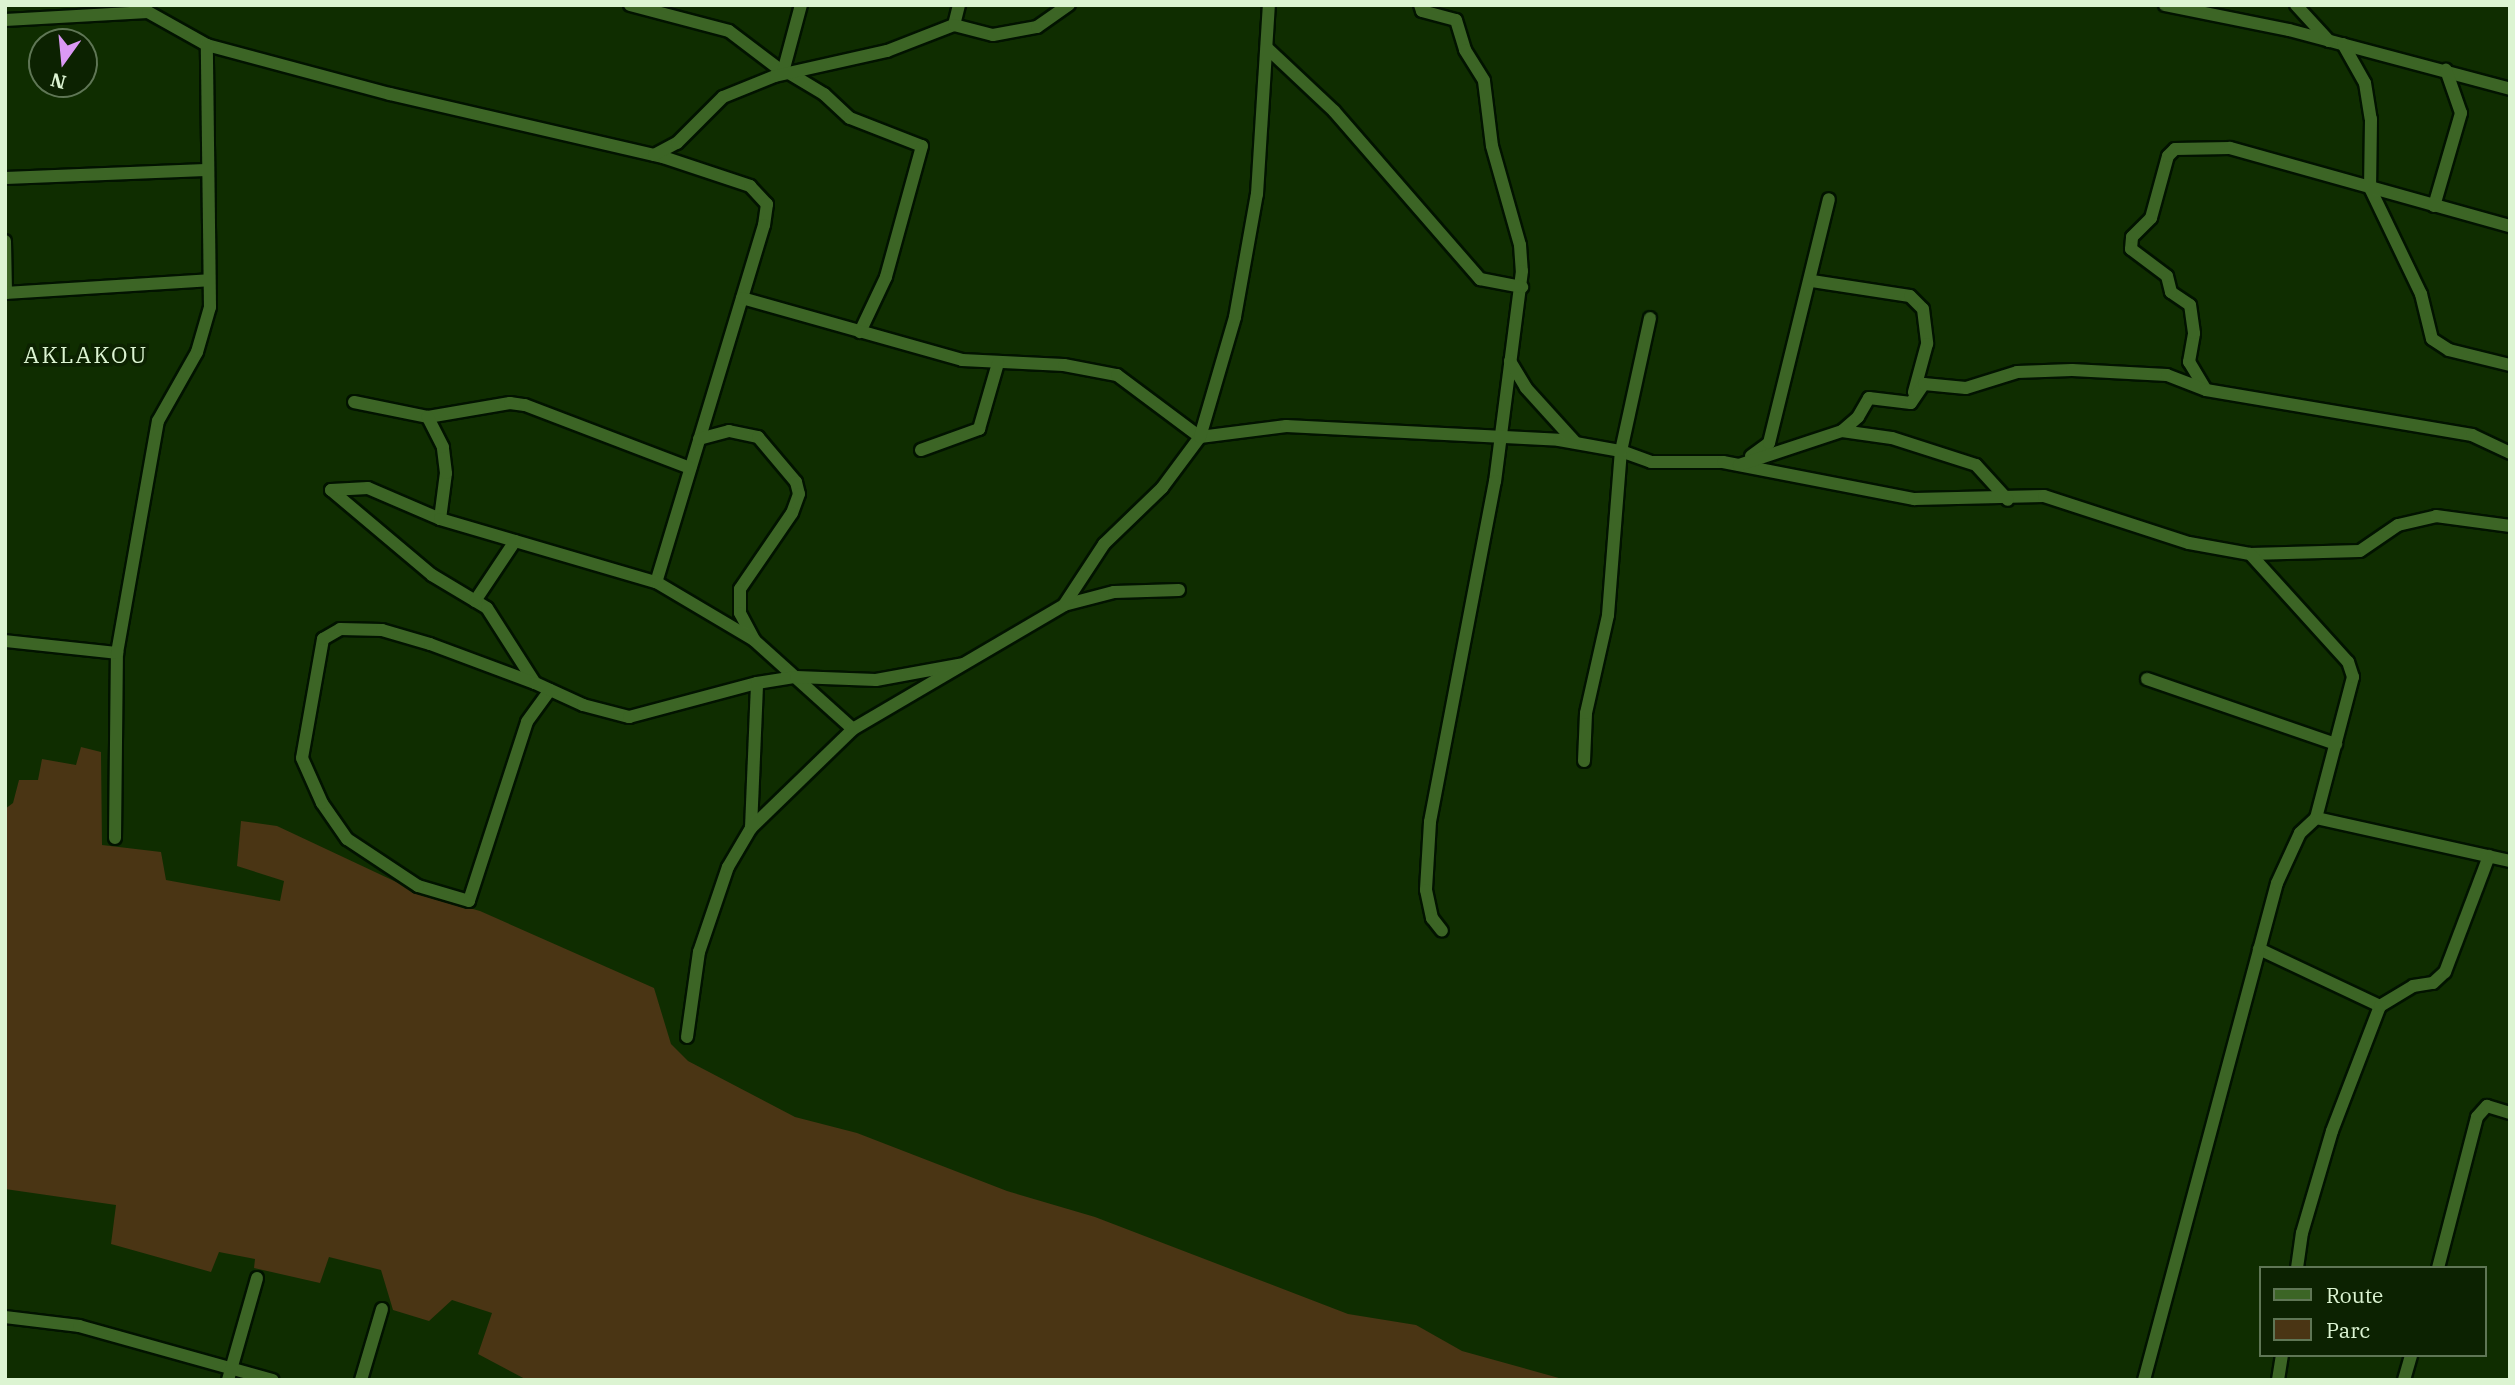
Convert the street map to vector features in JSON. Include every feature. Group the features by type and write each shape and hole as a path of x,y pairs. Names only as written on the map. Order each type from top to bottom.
{"street":[{"path":"630,5 729,31 783,72 801,5"},
{"path":"954,25 959,5"},
{"path":"654,155 677,143 723,97 789,73 887,51 954,25 993,35 1037,27 1069,5"},
{"path":"1064,605 1104,544 1162,488 1200,437 1235,317 1247,251 1258,180 1269,5"},
{"path":"1420,5 1422,11 1455,20 1465,50 1484,81 1492,146 1520,245 1522,287 1510,360 1502,438 1430,822 1426,890 1432,918 1442,931"},
{"path":"2165,5 2343,44 2510,89"},
{"path":"2296,5 2329,41"},
{"path":"5,20 148,12 207,45 390,94 654,155 750,186 767,204 742,298 656,582"},
{"path":"2343,44 2365,83 2371,119 2370,188 2421,294 2432,339 2449,350 2510,365"},
{"path":"115,838 117,653 158,421 197,352 210,307 206,170 207,45"},
{"path":"1267,48 1334,111 1480,279 1522,287"},
{"path":"2434,206 2461,113 2446,71"},
{"path":"789,73 824,94 850,118 922,146 886,277 860,332"},
{"path":"2206,390 2189,362 2194,334 2190,305 2171,292 2167,276 2131,249 2132,237 2151,218 2168,156 2175,149 2230,148 2510,226"},
{"path":"5,178 206,170"},
{"path":"1739,465 1769,443 1812,281 1829,199"},
{"path":"5,241 6,293 209,280"},
{"path":"1812,281 1910,296 1923,309 1927,344 1912,403"},
{"path":"742,298 962,360 1064,365 1117,375 1200,437 1286,426 1575,442 1670,465 1739,465 1914,499 2008,500 2044,496 2189,543 2250,554 2360,551 2398,525 2436,516 2510,526"},
{"path":"1584,761 1586,713 1608,615 1621,451 1650,318"},
{"path":"1510,360 1526,388 1560,421 1575,442"},
{"path":"921,450 979,429 998,363"},
{"path":"1912,403 1924,384 1966,388 2017,372 2118,370 2167,375 2206,390 2472,435 2510,453"},
{"path":"1739,465 1842,431 1858,417 1869,398 1912,403"},
{"path":"355,402 428,417 510,403 525,405 690,467"},
{"path":"428,417 443,447 446,473 440,519"},
{"path":"699,439 729,431 758,438 796,482 799,494 792,513 740,589 740,613 754,640"},
{"path":"1842,431 1892,438 1976,465 2008,500"},
{"path":"535,682 501,624 475,601 432,575 331,490 369,488 440,519 656,582 754,640 853,729"},
{"path":"475,601 515,541"},
{"path":"2144,1380 2259,949 2286,859 2300,833 2316,818 2353,670 2250,554"},
{"path":"687,1037 699,952 728,867 751,828 853,729 1064,605 1114,592 1179,590"},
{"path":"550,690 527,722 469,901 418,886 347,839 322,803 302,758 323,639 334,630 382,630 535,682 550,690 629,718 757,683 796,677 876,680 968,663"},
{"path":"5,641 117,653"},
{"path":"2147,679 2336,744"},
{"path":"751,828 757,683"},
{"path":"2316,818 2510,861"},
{"path":"2297,1266 2302,1233 2332,1131 2380,1006 2413,986 2433,983 2445,972 2489,856"},
{"path":"2259,949 2380,1006"},
{"path":"2439,1266 2477,1117 2487,1106 2510,1113"},
{"path":"230,1374 257,1278"},
{"path":"361,1380 382,1309"},
{"path":"5,1317 79,1326 230,1374 273,1380"},
{"path":"2278,1380 2282,1357"},
{"path":"2404,1380 2410,1357"}],"green space":[{"path":"81,747 101,752 102,845 161,852 166,880 280,901 284,881 237,866 241,821 277,826 424,895 480,911 654,988 671,1044 688,1061 795,1117 857,1133 1007,1191 1095,1217 1348,1314 1416,1325 1462,1351 1566,1380 527,1380 478,1354 492,1313 452,1300 429,1321 393,1310 381,1270 329,1257 320,1283 254,1268 255,1259 219,1252 211,1272 111,1244 116,1205 5,1189 5,809 13,803 19,780 38,780 42,759 76,765"}],"district":[{"name":"AKLAKOU","path":"86,354"}]}
